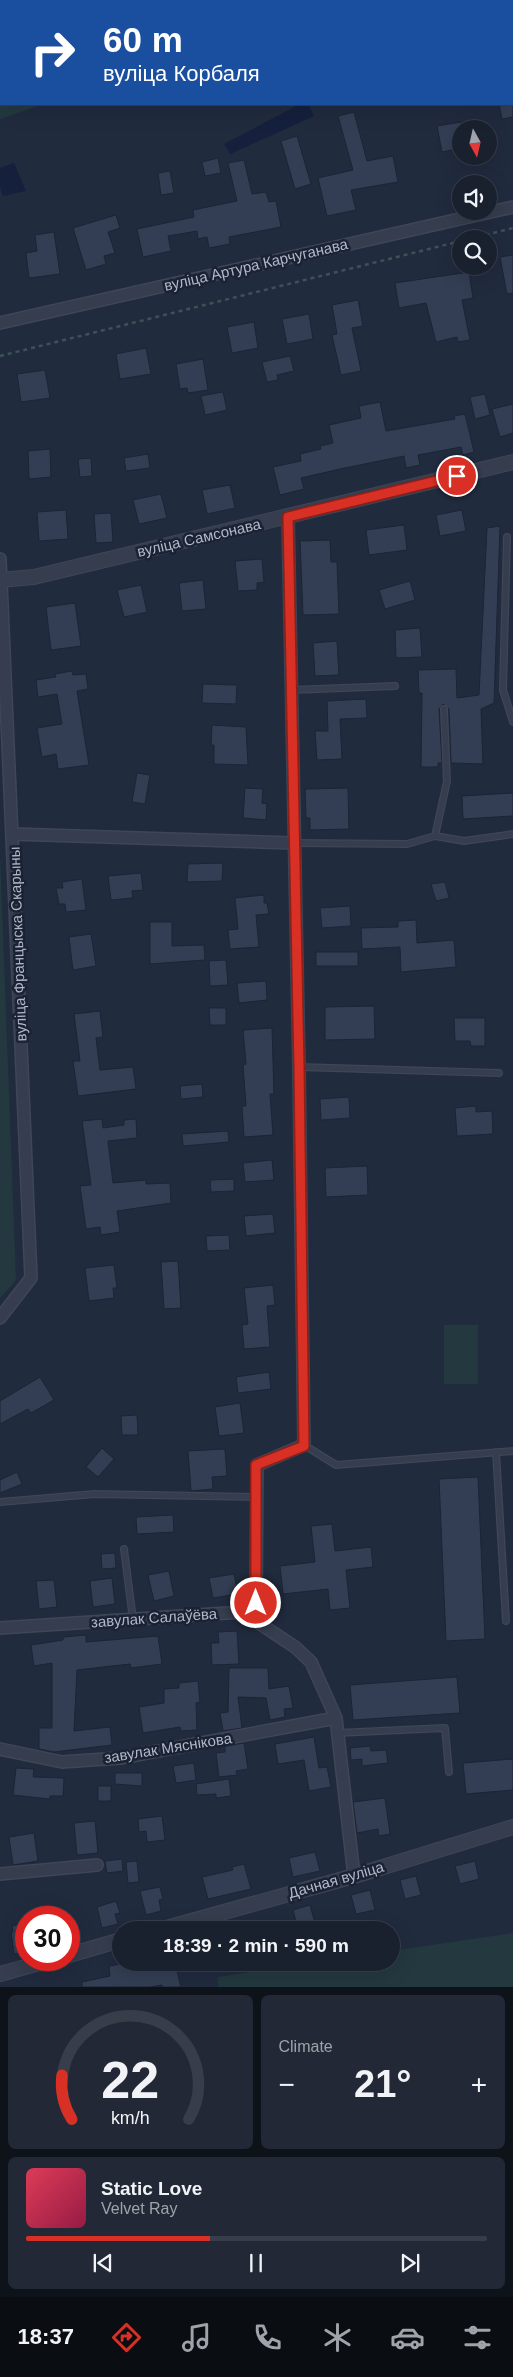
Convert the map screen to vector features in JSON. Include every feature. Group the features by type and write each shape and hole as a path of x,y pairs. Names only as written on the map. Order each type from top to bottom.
{"street":[{"name":"вуліца Артура Карчуганава","path":"0,323 513,207"},
{"name":"вуліца Самсонава","path":"0,580 34,577 513,462"},
{"path":"288,517 299,1067 304,1446 256,1465 256,1603 242,1612 295,1647 311,1662 336,1718 354,1876"},
{"name":"вуліца Францыска Скарыны","path":"0,559 31,1278 0,1318"},
{"path":"13,834 294,843"},
{"name":"завулак Салаўёва","path":"0,1628 242,1612"},
{"name":"завулак Мяснікова","path":"0,1749 62,1762 120,1758 336,1718"},
{"name":"Дачная вуліца","path":"192,1921 354,1876 513,1827"},
{"path":"0,1874 97,1865"},
{"path":"80,1952 112,1943"},
{"path":"0,1974 15,1970"}],"lane":[{"path":"507,537 503,690 513,722"},
{"path":"291,690 395,686"},
{"path":"435,836 447,780 444,709"},
{"path":"294,843 406,844 435,836 464,841 513,834"},
{"path":"299,1067 500,1073"},
{"path":"304,1446 336,1465 513,1451"},
{"path":"496,1452 506,1621"},
{"path":"0,1502 95,1494 256,1497"},
{"path":"124,1549 133,1620"},
{"path":"337,1733 445,1728 449,1772"}],"path":[{"path":"497,232 513,228"},
{"path":"0,356 452,243"}],"green space":[{"path":"0,105 41,105 0,119"},
{"path":"0,854 16,1280 0,1298"},
{"path":"444,1325 478,1325 478,1384 444,1384"},
{"path":"513,1933 513,1987 218,1987 218,1977 258,1971 400,1971 400,1950"}],"water":[{"path":"298,105 308,105 314,116 230,154 224,144"},
{"path":"14,163 26,191 3,196 0,187 0,168"}],"building":[{"path":"499,105 513,105 513,117 502,119"},
{"path":"354,112 367,161 393,156 398,182 351,190 356,210 327,216 318,178 353,170 338,116"},
{"path":"452,124 452,150 442,152 437,126"},
{"path":"297,136 311,184 295,189 281,141"},
{"path":"218,158 221,173 205,176 202,162"},
{"path":"244,160 252,194 266,192 269,202 276,201 281,227 229,237 230,244 209,248 207,237 198,239 197,231 168,236 171,251 143,257 137,229 194,217 193,210 237,201 228,163"},
{"path":"170,171 174,193 161,195 158,173"},
{"path":"116,215 120,228 108,232 115,253 104,256 106,264 86,270 73,228"},
{"path":"54,232 60,274 29,278 26,253 37,251 35,235"},
{"path":"513,255 513,293 507,294 500,257"},
{"path":"452,275 469,275 473,298 462,300 470,340 458,342 457,337 436,342 426,303 399,308 395,283"},
{"path":"358,300 363,326 352,328 361,371 341,375 332,335 337,334 332,305"},
{"path":"309,314 313,339 287,344 282,319"},
{"path":"254,322 258,348 232,353 227,327"},
{"path":"146,348 151,374 120,379 116,354"},
{"path":"290,356 294,371 277,375 278,380 267,382 262,362"},
{"path":"203,359 208,390 188,393 187,388 180,389 176,364"},
{"path":"45,370 50,398 21,402 17,374"},
{"path":"223,392 227,410 205,415 201,396"},
{"path":"485,394 490,415 475,419 470,397"},
{"path":"380,402 386,431 455,419 454,416 465,414 474,452 463,455 461,447 418,455 420,465 406,468 404,456 340,469 301,478 304,489 280,495 273,467 301,461 300,454 321,449 320,446 333,443 329,425 361,418 359,406"},
{"path":"513,404 513,433 500,437 492,409"},
{"path":"50,449 51,477 29,479 28,451"},
{"path":"148,454 150,468 126,471 124,458"},
{"path":"91,458 92,476 80,477 78,459"},
{"path":"230,485 235,508 207,514 202,490"},
{"path":"161,494 167,518 139,524 133,500"},
{"path":"66,510 68,539 39,541 37,512"},
{"path":"462,510 466,531 440,536 436,515"},
{"path":"111,513 113,542 96,543 94,514"},
{"path":"404,525 407,550 369,555 366,530"},
{"path":"500,526 494,703 481,709 483,764 451,763 449,709 443,704 439,709 442,763 438,763 438,767 421,767 422,693 419,693 418,670 456,669 457,698 479,695 487,528"},
{"path":"330,540 331,562 337,562 339,614 303,615 300,541"},
{"path":"262,559 264,582 257,583 257,590 238,591 235,561"},
{"path":"203,580 206,609 182,611 179,583"},
{"path":"410,581 415,600 385,609 379,590"},
{"path":"141,585 147,612 124,617 117,590"},
{"path":"75,603 81,646 51,650 46,607"},
{"path":"420,628 422,657 396,658 395,630"},
{"path":"337,641 339,675 315,676 313,643"},
{"path":"72,671 73,675 86,674 88,689 77,691 89,765 58,769 56,754 42,757 37,728 62,724 57,694 38,697 36,680 56,677 55,674"},
{"path":"203,684 237,685 236,704 202,703"},
{"path":"366,699 367,718 340,719 342,759 317,760 315,731 328,731 327,701"},
{"path":"212,725 246,727 248,765 214,764 214,745 211,745"},
{"path":"137,773 150,775 145,804 132,802"},
{"path":"245,788 263,789 262,803 267,804 266,820 243,818"},
{"path":"348,788 349,829 310,830 310,818 306,818 305,789"},
{"path":"513,793 513,816 463,819 462,796"},
{"path":"223,863 222,881 187,882 188,864"},
{"path":"141,873 143,890 132,891 133,898 111,900 108,876"},
{"path":"82,879 86,910 66,912 65,904 59,904 56,888 63,888 62,882"},
{"path":"445,882 449,898 436,901 431,884"},
{"path":"264,895 264,903 267,903 269,914 256,915 259,947 230,949 228,930 238,929 235,898"},
{"path":"350,906 351,926 322,928 320,908"},
{"path":"416,920 417,943 454,940 456,967 401,972 400,947 362,949 361,928 398,927 398,921"},
{"path":"150,922 172,922 172,946 204,945 205,960 150,964"},
{"path":"91,934 96,966 73,970 69,937"},
{"path":"316,952 358,952 358,966 316,966"},
{"path":"226,960 228,985 210,986 209,961"},
{"path":"266,981 267,1000 239,1003 237,983"},
{"path":"374,1006 375,1039 325,1040 325,1007"},
{"path":"209,1008 226,1008 226,1025 210,1025"},
{"path":"100,1011 103,1037 96,1038 100,1070 133,1067 136,1089 78,1096 73,1061 80,1061 74,1014"},
{"path":"454,1018 485,1018 485,1046 471,1046 470,1041 455,1041"},
{"path":"272,1028 274,1094 270,1094 273,1135 244,1137 242,1106 246,1106 243,1065 246,1064 243,1030"},
{"path":"202,1084 203,1097 181,1099 180,1086"},
{"path":"349,1097 350,1118 321,1120 320,1099"},
{"path":"476,1106 476,1112 492,1111 493,1134 457,1136 455,1108"},
{"path":"102,1119 103,1128 124,1125 124,1120 136,1119 137,1138 108,1141 113,1183 146,1180 146,1184 170,1183 171,1203 117,1211 120,1232 101,1235 100,1227 86,1229 80,1186 91,1185 82,1121"},
{"path":"228,1131 229,1142 183,1146 182,1134"},
{"path":"272,1160 274,1180 245,1182 243,1163"},
{"path":"367,1166 368,1195 326,1197 325,1168"},
{"path":"234,1179 234,1191 211,1192 210,1180"},
{"path":"273,1214 275,1233 246,1236 244,1216"},
{"path":"229,1235 230,1250 207,1251 206,1236"},
{"path":"178,1261 181,1308 164,1309 161,1262"},
{"path":"114,1265 117,1288 113,1288 114,1298 89,1301 85,1268"},
{"path":"273,1285 275,1305 267,1306 270,1347 244,1349 242,1325 248,1324 244,1288"},
{"path":"269,1372 271,1389 238,1393 236,1377"},
{"path":"40,1377 54,1400 31,1413 28,1409 0,1424 0,1401"},
{"path":"240,1403 244,1433 219,1436 215,1407"},
{"path":"137,1415 138,1435 122,1435 121,1416"},
{"path":"102,1448 114,1459 98,1477 86,1467"},
{"path":"225,1449 227,1476 212,1477 213,1489 191,1491 188,1451"},
{"path":"17,1472 22,1484 0,1493 0,1480"},
{"path":"478,1477 485,1639 446,1641 439,1479"},
{"path":"173,1515 174,1532 137,1534 136,1517"},
{"path":"332,1524 335,1551 371,1547 373,1567 346,1570 350,1608 330,1610 328,1589 283,1594 280,1566 315,1562 311,1526"},
{"path":"115,1553 116,1568 102,1569 101,1554"},
{"path":"169,1571 174,1596 154,1601 148,1575"},
{"path":"234,1574 238,1594 213,1598 209,1578"},
{"path":"112,1578 115,1604 93,1607 90,1581"},
{"path":"54,1580 57,1607 39,1609 36,1581"},
{"path":"237,1631 239,1664 212,1665 211,1643 219,1643 218,1632"},
{"path":"86,1635 86,1642 158,1636 162,1664 131,1668 130,1664 77,1670 74,1731 110,1727 112,1745 54,1752 39,1749 39,1728 52,1728 52,1663 34,1666 31,1645 63,1640 63,1637"},
{"path":"229,1668 268,1668 269,1689 289,1686 293,1708 284,1709 285,1717 270,1720 266,1698 238,1697 242,1728 223,1731 220,1713 228,1712"},
{"path":"457,1677 460,1713 353,1720 350,1685"},
{"path":"198,1681 200,1702 196,1703 197,1730 181,1731 180,1727 143,1733 139,1707 164,1703 164,1689 179,1688 179,1683"},
{"path":"314,1737 319,1768 327,1767 331,1787 309,1791 304,1760 278,1764 275,1744"},
{"path":"244,1743 248,1769 236,1771 237,1775 219,1777 216,1753 225,1752 225,1746"},
{"path":"370,1746 371,1751 386,1750 388,1763 362,1766 362,1759 351,1760 350,1748"},
{"path":"513,1759 513,1790 466,1794 463,1763"},
{"path":"194,1763 196,1780 176,1783 173,1766"},
{"path":"16,1768 34,1769 33,1777 64,1778 63,1796 50,1796 50,1799 13,1795"},
{"path":"115,1773 142,1773 142,1786 115,1784"},
{"path":"229,1779 231,1796 216,1798 216,1794 197,1795 196,1784"},
{"path":"98,1786 111,1786 111,1801 98,1801"},
{"path":"385,1798 390,1834 379,1836 378,1829 357,1833 353,1802"},
{"path":"162,1816 165,1840 147,1842 146,1831 139,1832 138,1819"},
{"path":"95,1821 98,1853 77,1855 74,1823"},
{"path":"34,1833 38,1861 13,1865 9,1837"},
{"path":"315,1852 320,1871 293,1877 289,1858"},
{"path":"122,1859 123,1871 107,1873 105,1861"},
{"path":"137,1861 139,1882 128,1883 126,1862"},
{"path":"475,1861 479,1879 460,1884 455,1866"},
{"path":"244,1864 251,1889 208,1899 202,1877 233,1870 232,1867"},
{"path":"416,1876 421,1895 405,1899 400,1880"},
{"path":"160,1887 163,1899 159,1900 161,1911 146,1915 140,1891"},
{"path":"370,1890 375,1910 356,1914 351,1895"},
{"path":"116,1901 120,1913 115,1914 117,1921 112,1921 112,1926 102,1928 97,1907"},
{"path":"310,1905 314,1921 296,1921 293,1910"},
{"path":"15,1925 14,1954 11,1932 13,1932 12,1926"},
{"path":"112,1965 112,1971 177,1971 181,1987 163,1987 162,1985 150,1987 82,1987 82,1982 110,1976 109,1966"}],"route":[{"path":"256,1603 256,1465 304,1446 299,1067 288,517 457,476"}]}
